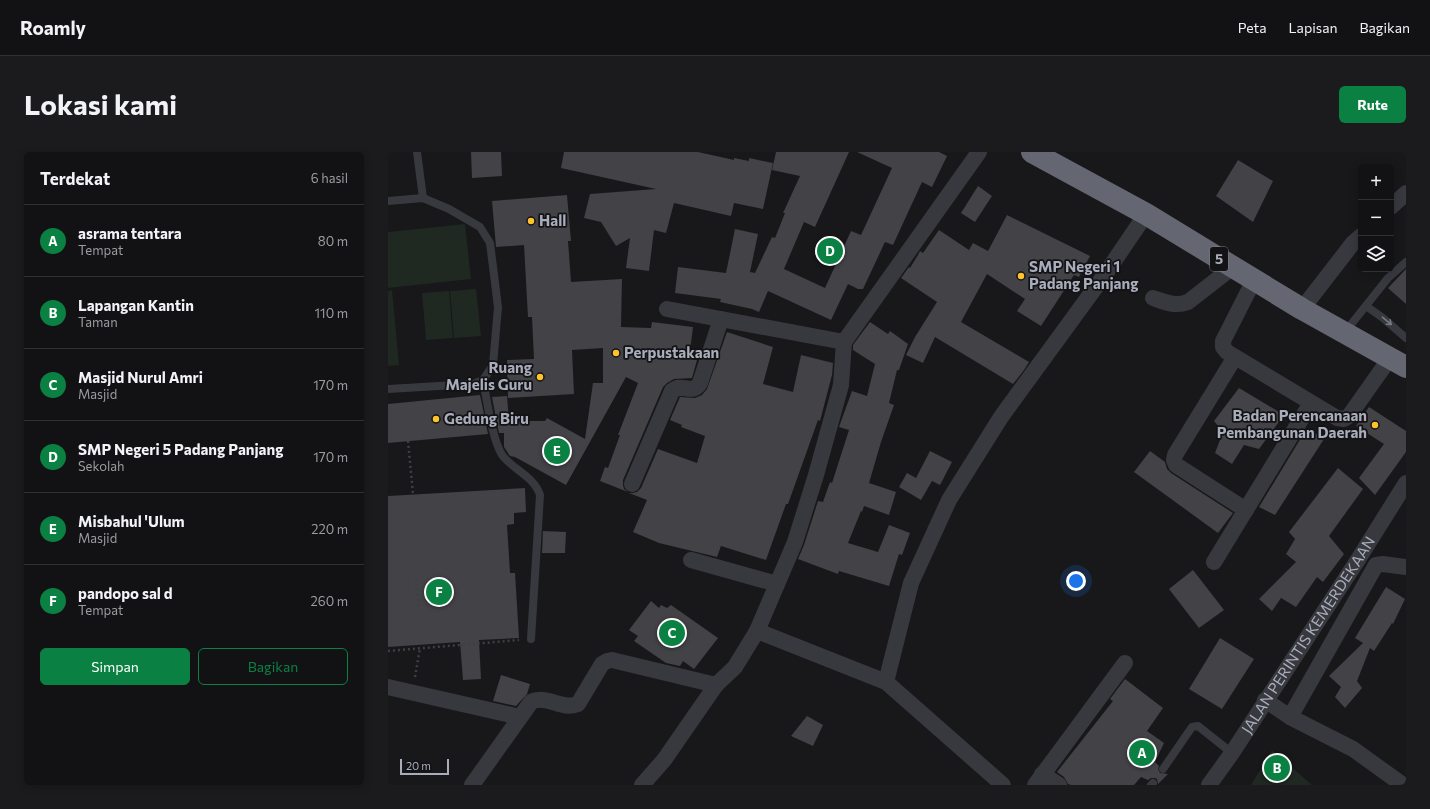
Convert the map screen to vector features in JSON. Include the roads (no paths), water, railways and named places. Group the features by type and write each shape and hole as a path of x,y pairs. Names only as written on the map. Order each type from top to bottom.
{"highway":[{"name":"5","path":"1032,152 1146,214 1344,333 1400,361"}],"street":[{"path":"642,785 664,760 716,685 735,667 757,631 796,542 840,385 844,342 979,152"},
{"path":"1394,204 1406,193"},
{"path":"886,682 910,583 949,500 1001,417 1106,273 1146,214"},
{"path":"1302,309 1358,239"},
{"path":"1153,298 1171,304 1180,305 1188,302 1233,267"},
{"path":"1254,280 1223,341 1223,347 1227,352 1235,357 1337,418 1344,419 1349,416 1400,361"},
{"path":"667,309 844,342"},
{"path":"632,484 672,391 680,387 693,389 697,388 700,383 721,319"},
{"path":"1235,357 1175,455 1174,460 1176,465 1246,510"},
{"path":"1214,562 1311,403"},
{"name":"JALAN PERINTIS KEMERDEKAAN","path":"1209,785 1232,753 1406,483"},
{"path":"691,560 777,584"},
{"path":"1290,717 1376,565 1383,564 1406,567"},
{"path":"757,631 886,682 1003,785"},
{"path":"472,785 531,702 537,699 542,699 569,706 578,704 602,664 607,661 612,660 716,685"},
{"path":"1059,785 1038,780 1125,663"},
{"path":"388,687 520,717"},
{"path":"1266,700 1290,717 1354,749 1403,785"}],"lane":[{"path":"417,152 423,198"},
{"path":"388,201 423,198 449,209 480,227 490,243 498,307 493,365 483,380 473,384 388,389"},
{"path":"1344,333 1388,278 1406,262"},
{"path":"1366,306 1383,318 1406,338"},
{"path":"483,380 497,445 509,463 531,480 538,488 540,495 531,639"},
{"path":"1162,769 1192,727 1198,726 1232,753"}],"place":[{"name":"Hall","path":"531,221"},
{"name":"SMP Negeri 5 Padang Panjang","path":"830,251"},
{"name":"SMP Negeri 1 Padang Panjang","path":"1021,276"},
{"name":"Perpustakaan","path":"616,353"},
{"name":"Ruang Majelis Guru","path":"540,377"},
{"name":"Gedung Biru","path":"436,419"},
{"name":"Badan Perencanaan Pembangunan Daerah","path":"1375,425"},
{"name":"Misbahul 'Ulum","path":"557,451"},
{"name":"pandopo sal d","path":"439,592"},
{"name":"Masjid Nurul Amri","path":"672,633"},
{"name":"asrama tentara","path":"1142,753"},
{"name":"Lapangan Kantin","path":"1277,768"}]}
